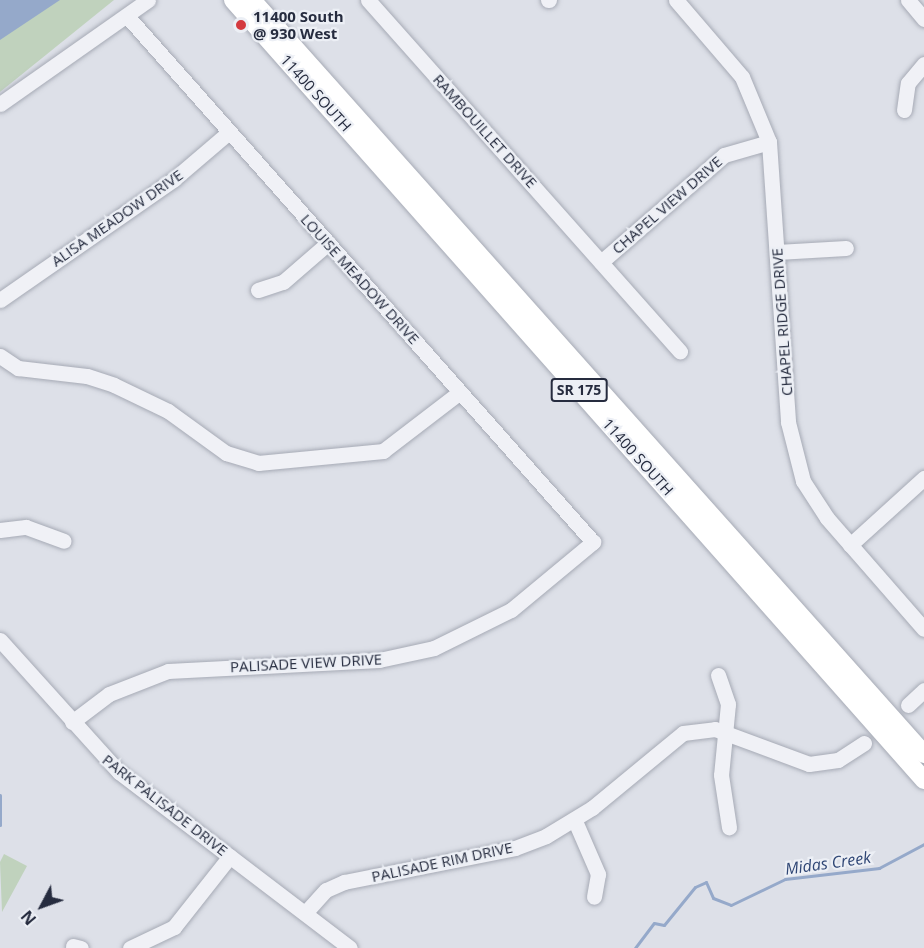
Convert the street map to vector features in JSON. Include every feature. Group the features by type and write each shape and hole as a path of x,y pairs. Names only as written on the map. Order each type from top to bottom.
{"main road":[{"name":"11400 SOUTH","path":"233,0 924,780"},
{"name":"11400 SOUTH","path":"252,0 924,754"}],"street":[{"path":"0,104 148,0"},
{"name":"RAMBOUILLET DRIVE","path":"368,0 680,351"},
{"name":"CHAPEL RIDGE DRIVE","path":"676,0 742,77 768,142 796,461 813,500 924,629"},
{"path":"908,0 924,19"},
{"name":"LOUISE MEADOW DRIVE","path":"127,16 592,542"},
{"path":"904,110 909,83 924,64"},
{"name":"ALISA MEADOW DRIVE","path":"0,300 174,179 229,132"},
{"name":"CHAPEL VIEW DRIVE","path":"601,262 724,154 768,142"},
{"path":"258,290 283,282 328,243"},
{"path":"777,252 846,248"},
{"path":"0,356 18,368 87,376 114,385 161,407 226,453 258,463 383,452 460,392"},
{"path":"850,545 924,478"},
{"path":"0,530 26,527 64,541"},
{"name":"PALISADE VIEW DRIVE","path":"72,723 109,694 168,671 379,660 434,648 511,610 592,542"},
{"name":"PARK PALISADE DRIVE","path":"0,640 72,723 119,772 350,948"},
{"path":"718,675 728,704 721,775 729,827"},
{"path":"908,705 924,690"},
{"name":"PALISADE RIM DRIVE","path":"305,913 335,885 515,848 575,821 675,737 706,729 809,764 838,760 864,743"},
{"path":"575,821 598,874 594,897"},
{"path":"130,948 174,927 230,856"}],"green space":[{"path":"0,0 114,0 0,92"},
{"path":"4,854 27,866 2,912 0,862"}],"water":[{"path":"0,0 60,0 0,40"}],"waterway":[{"name":"Midas Creek","path":"0,795 0,825"},
{"name":"Midas Creek","path":"635,948 654,923 664,925 695,887 706,882 713,898 731,905 785,879 879,868 924,844"}],"place":[{"name":"11400 South @ 930 West","path":"241,25"}]}
